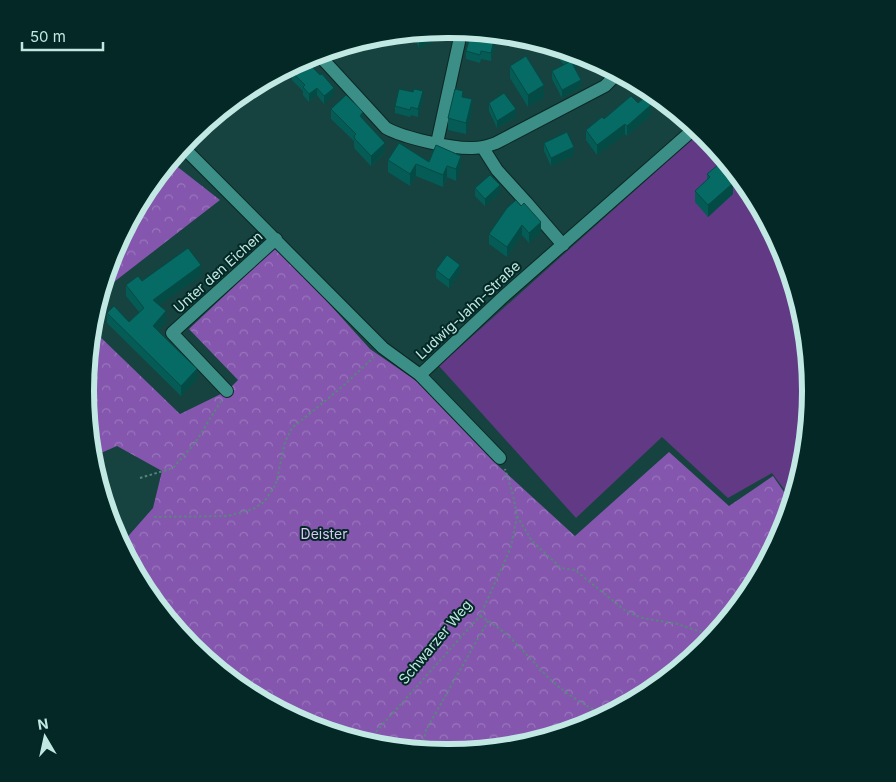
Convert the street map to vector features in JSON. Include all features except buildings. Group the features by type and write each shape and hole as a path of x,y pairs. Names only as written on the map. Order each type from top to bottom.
{"street":[{"path":"437,143 459,42"},
{"path":"324,60 386,128 437,143 471,149 496,144 605,86 613,78"},
{"name":"Ludwig-Jahn-Straße","path":"188,152 383,348 420,375 503,297 689,133"},
{"path":"483,148 497,170 563,245"},
{"name":"Unter den Eichen","path":"227,391 172,333 276,239"},
{"path":"420,375 500,458"}],"path":[{"path":"154,517 228,516 253,509 264,502 276,484 285,442 292,428 349,381 383,348"},
{"path":"140,478 172,468 195,443 227,391"},
{"name":"Schwarzer Weg","path":"372,736 480,616 510,547 517,516 508,476 500,458"},
{"path":"517,516 532,541 561,568 575,570 627,612 643,618 678,624 707,632"},
{"path":"480,616 505,632 552,681 581,704 597,712"},
{"path":"423,744 426,730 488,620"}],"green space":[{"path":"176,166 220,200 111,284 121,256 142,214"},
{"name":"Deister","path":"277,246 370,349 415,380 493,461 575,536 669,452 729,506 773,476 786,494 783,505 775,526 754,568 714,624 681,657 663,671 625,697 604,708 562,726 517,738 471,744 425,744 379,738 334,726 313,718 271,697 215,657 182,624 168,606 142,568 127,538 153,508 162,471 117,446 100,453 94,391 99,336 180,414 227,391 238,380 189,329"}],"shaded area":[{"path":"694,137 714,158 754,214 775,256 783,277 795,322 801,368 801,414 795,460 786,492 772,473 728,498 662,437 576,518 439,366"}]}
